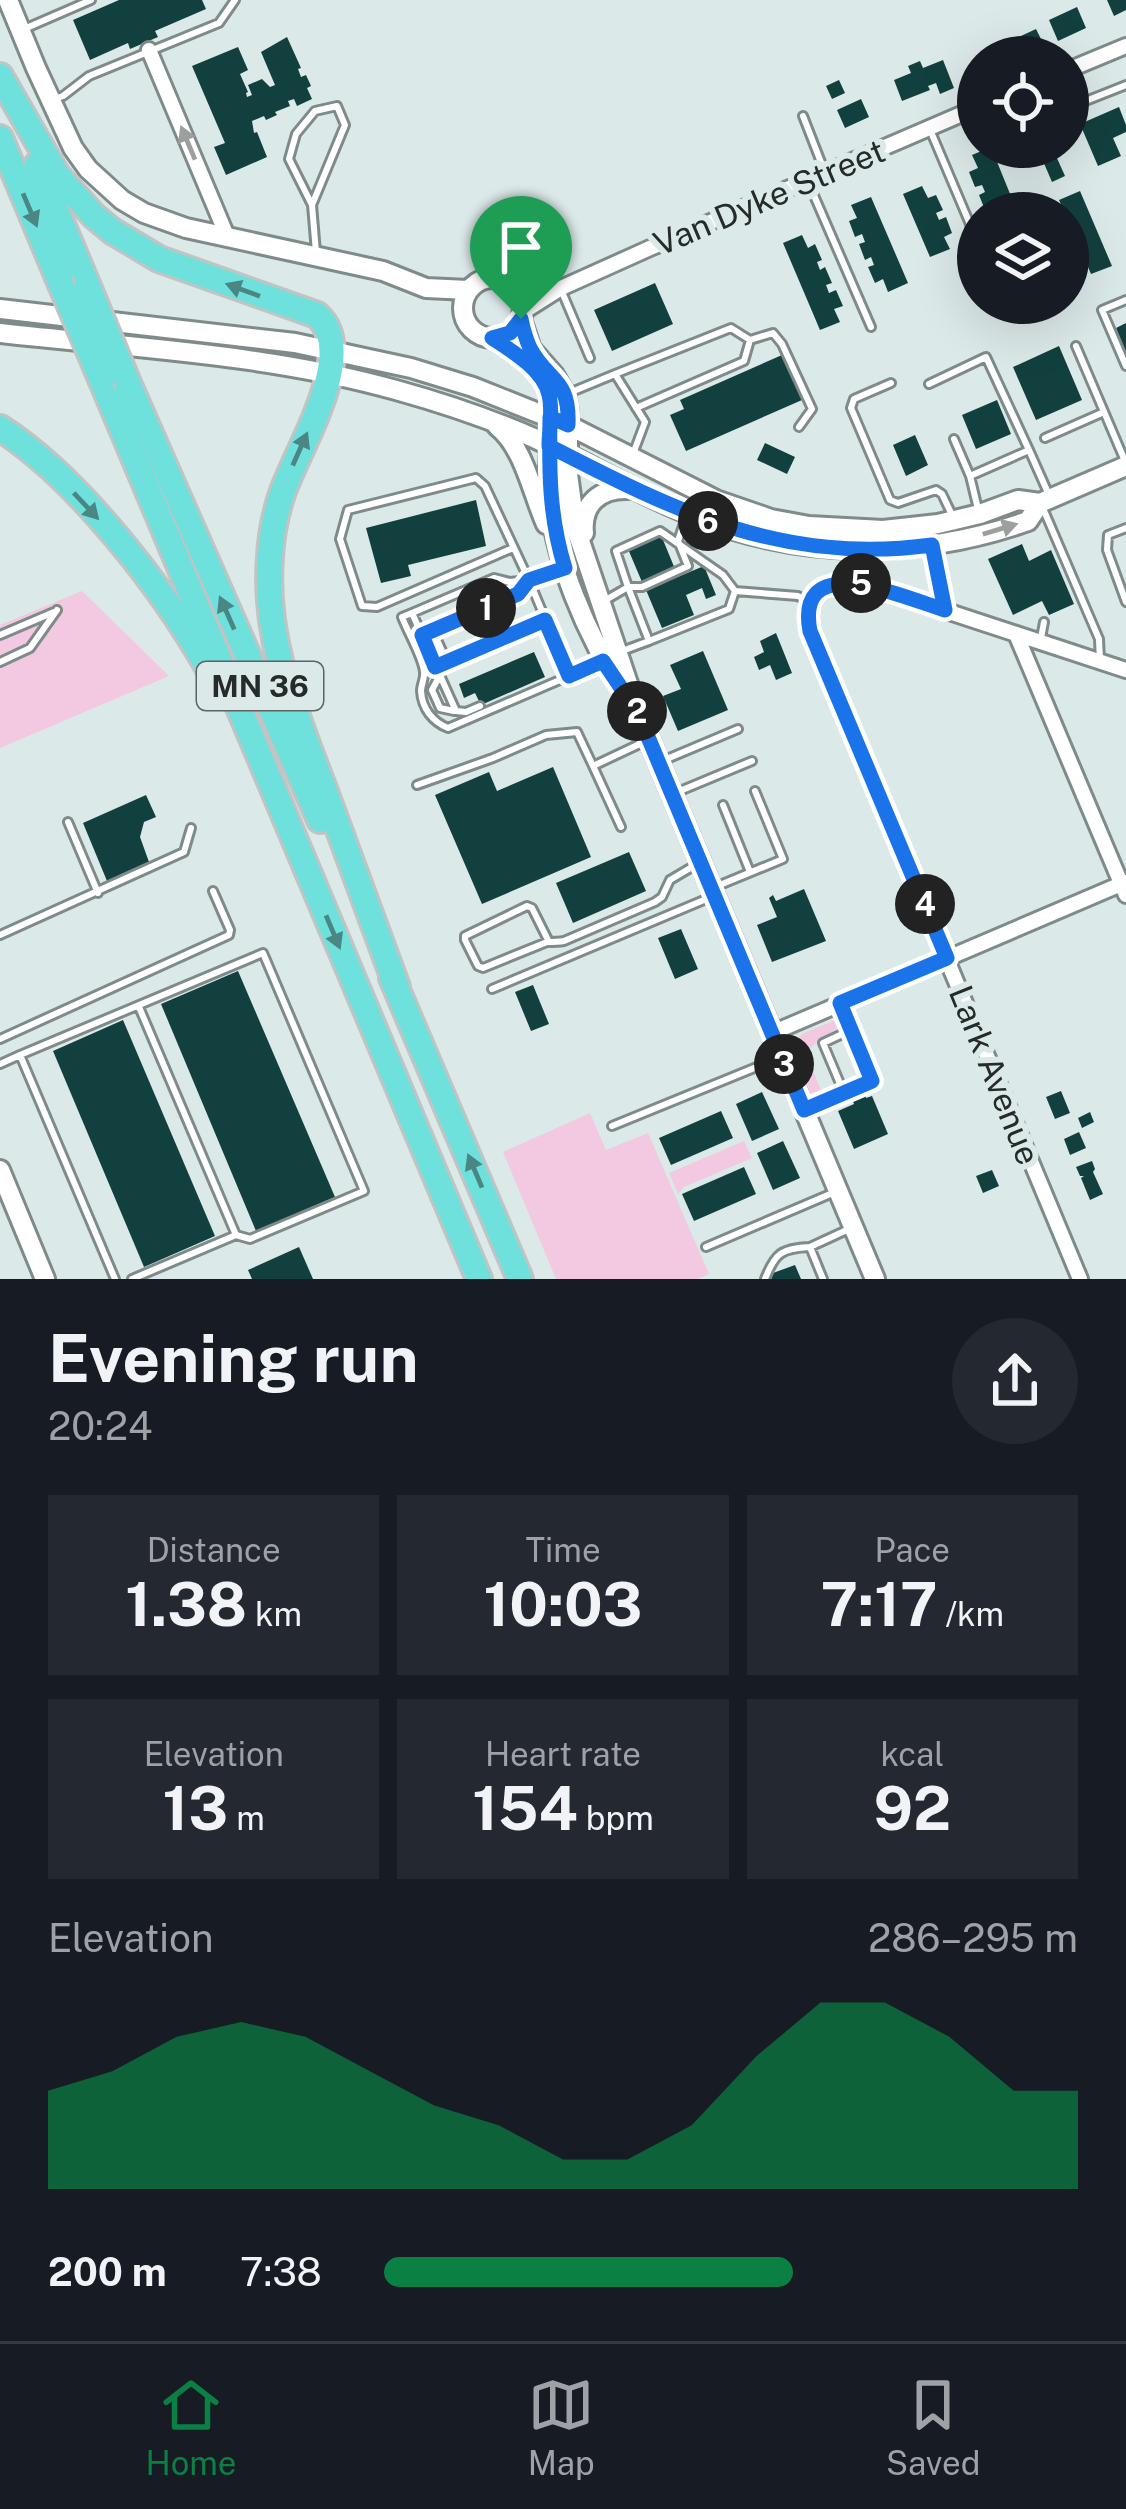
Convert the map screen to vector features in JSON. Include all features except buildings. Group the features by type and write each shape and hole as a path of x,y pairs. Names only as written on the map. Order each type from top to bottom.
{"highway":[{"name":"MN 36","path":"0,77 214,584 397,988 520,1279"},
{"path":"0,77 57,176 94,216 159,259 326,322 330,361 326,390 277,512 269,611 290,697 397,988"},
{"name":"MN 36","path":"0,138 479,1279"},
{"path":"0,428 30,450 92,511 158,590 213,676 288,824"}],"main road":[{"path":"8,0 73,148 105,187 144,213 186,228 383,271 426,288 463,311"},
{"path":"426,288 468,290 493,277 518,290 531,349 565,394 550,509 565,568"},
{"path":"468,290 465,319 476,333 492,338 524,361 548,388 559,421"},
{"path":"0,309 330,361 488,420 687,513 750,535 801,545 877,550 988,534 1028,521 1045,501 1126,465"},
{"path":"492,338 510,333 522,316"},
{"path":"0,333 217,357 411,368 559,421 716,500 794,524 884,530 954,520 1018,500 1045,501"},
{"path":"500,397 514,396 527,387 530,372 524,361"},
{"path":"488,420 515,447 565,568 638,713 875,1279"},
{"path":"558,451 574,526 601,602"},
{"path":"611,656 584,516 607,490 638,490"},
{"path":"0,1170 45,1279"}],"street":[{"path":"1089,62 1126,48"},
{"path":"149,50 226,236"},
{"name":"Van Dyke Street","path":"522,316 561,289 957,116"},
{"name":"Van Dyke Street","path":"518,290 561,289"},
{"path":"811,603 820,591 858,582 1126,670"},
{"name":"Lark Avenue","path":"811,603 810,631 1080,1279"},
{"path":"772,1033 1124,887 1016,634"}],"lane":[{"path":"20,30 91,0"},
{"path":"51,100 63,97 89,76 219,23 235,0"},
{"path":"1089,100 1126,85"},
{"path":"312,205 345,125 337,106 315,111 296,134 289,159 312,205 315,256"},
{"path":"803,116 826,173"},
{"path":"929,128 957,194"},
{"path":"808,181 871,326"},
{"path":"561,289 590,358"},
{"path":"1126,300 1102,310 1126,366"},
{"path":"565,394 731,328 750,340 773,333 812,409 799,427"},
{"path":"636,409 744,361 750,340"},
{"path":"1076,346 1126,465"},
{"path":"929,384 986,357 1030,450 1099,639 1100,662"},
{"path":"615,374 645,422 631,458"},
{"path":"891,383 854,399 851,408 890,500 898,503 936,490 954,520"},
{"path":"1045,438 1104,412"},
{"path":"954,440 980,514"},
{"path":"970,476 1030,450"},
{"path":"513,548 376,607 362,606 340,539 348,510 476,478 485,486 529,580 569,676"},
{"path":"601,602 688,566 678,541 687,513"},
{"path":"1126,528 1108,536 1107,550 1126,602"},
{"path":"649,641 616,550 660,531 723,575 736,591 798,596 811,603"},
{"path":"932,545 945,610"},
{"path":"565,568 529,580 494,578 402,617 424,672 422,700 437,724 448,728 729,609 736,591"},
{"path":"411,640 518,594 529,580"},
{"path":"0,635 57,610 31,648 0,662"},
{"path":"412,613 455,711"},
{"path":"424,672 545,620"},
{"path":"1040,642 1044,622"},
{"path":"433,631 447,662"},
{"path":"439,677 432,690 440,708 466,712 480,706"},
{"path":"658,762 738,729"},
{"path":"417,785 546,735 577,732 621,827"},
{"path":"592,766 649,740"},
{"path":"672,794 752,761"},
{"path":"492,989 782,859 755,791"},
{"path":"723,805 750,872"},
{"path":"68,822 98,893"},
{"path":"0,935 184,852 191,828"},
{"path":"550,942 527,906 465,936 483,968 527,949 564,941 655,902 670,880 700,862"},
{"path":"0,1039 229,935 213,891"},
{"path":"0,1064 262,952 364,1191 250,1239 236,1235 132,1279"},
{"path":"804,1110 872,1081 840,1003"},
{"path":"138,1005 236,1235"},
{"path":"844,1093 823,1042 851,1030"},
{"path":"20,1055 115,1279"},
{"path":"612,1126 782,1057"},
{"path":"706,1247 838,1191"},
{"path":"765,1279 781,1252 810,1246 853,1227"},
{"path":"810,1246 823,1279"}],"shaded area":[{"path":"82,591 169,676 0,748 0,625"},
{"path":"840,1018 843,1026 806,1052 821,1091 812,1096 794,1051 795,1040"},
{"path":"590,1113 606,1150 648,1133 709,1274 697,1279 556,1279 503,1152"},
{"path":"744,1141 752,1158 684,1187 678,1194 669,1173"}],"route":[{"path":"521,319 510,333 492,338 517,354 545,384 550,399 549,446 687,513 750,535 839,549 932,545 945,610 858,582 820,591 808,617 947,958 840,1003 872,1081 804,1110 638,713 603,661 569,676 545,620 435,667 422,635 518,594 529,580 565,568 553,526 548,482 550,417 568,425 568,404 558,380 531,349 521,319"}]}
